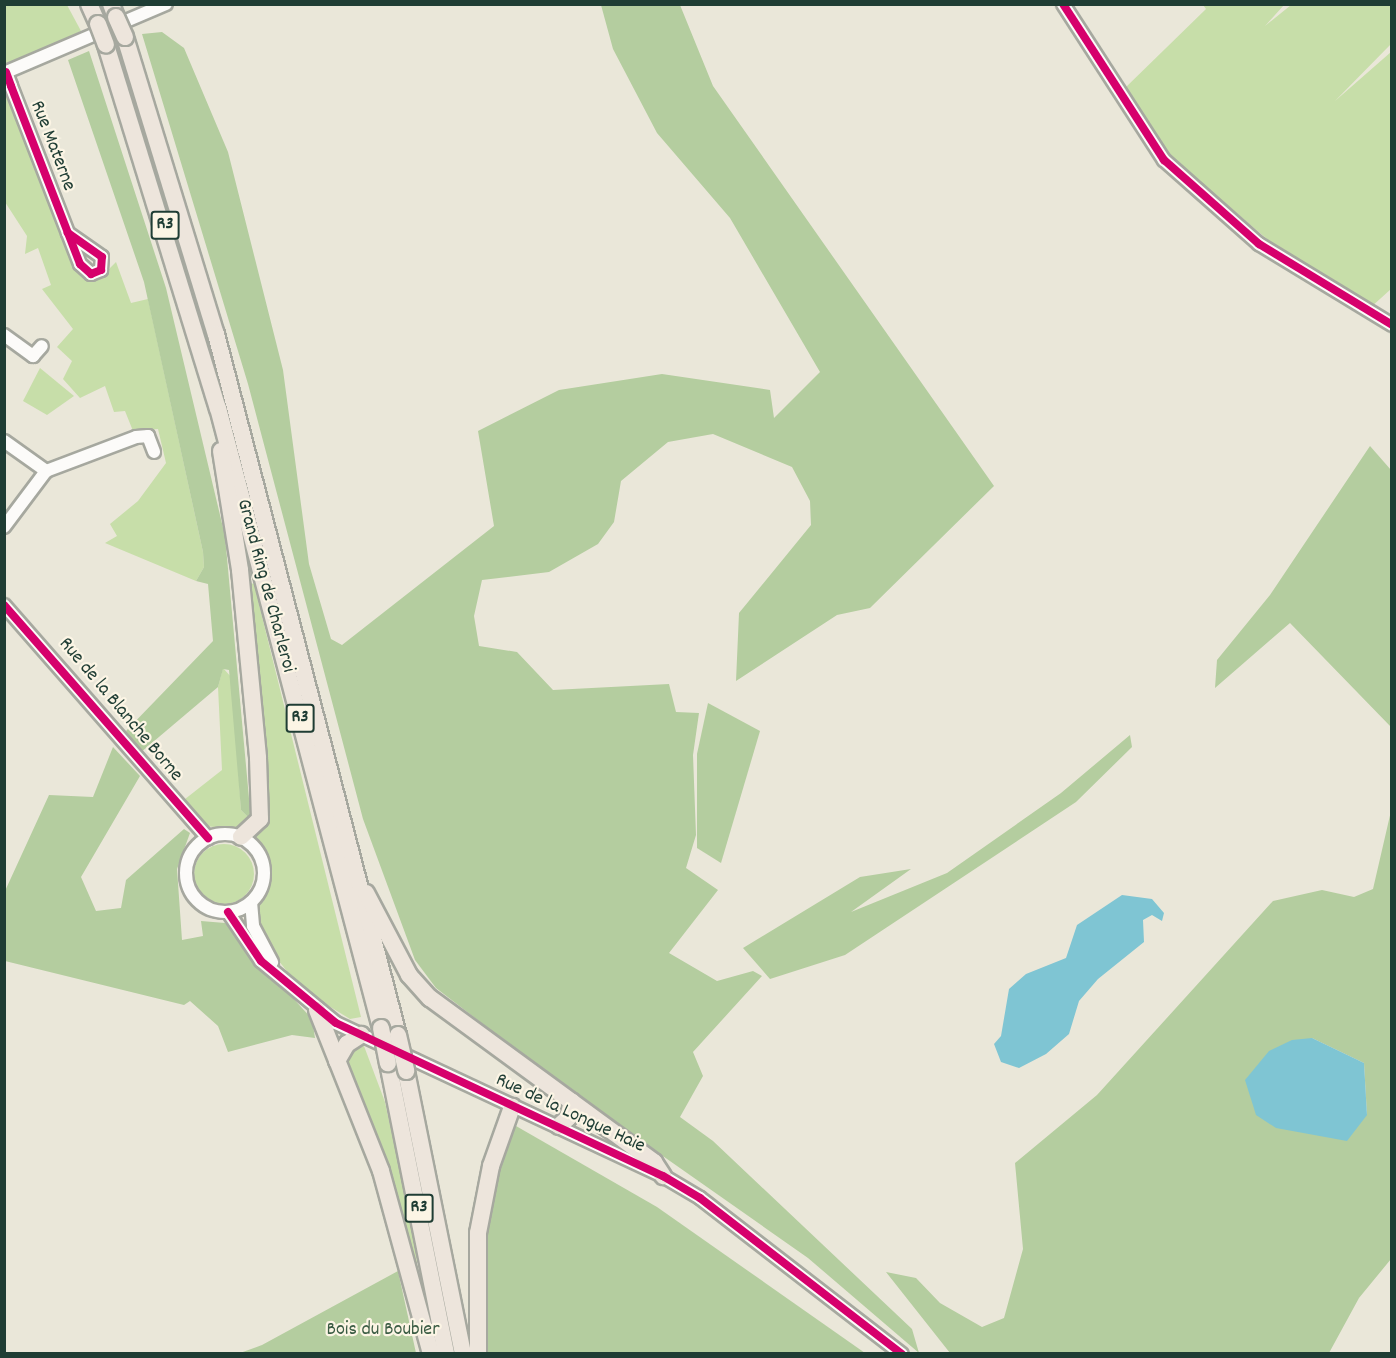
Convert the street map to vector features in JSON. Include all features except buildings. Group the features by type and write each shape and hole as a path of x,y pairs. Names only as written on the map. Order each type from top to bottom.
{"highway":[{"name":"Grand Ring de Charleroi","path":"89,4 106,45 218,408 381,1028 447,1353"},
{"name":"Grand Ring de Charleroi","path":"114,10 125,37 213,323 362,888 406,1071 463,1353"},
{"path":"218,408 258,758 260,819 241,837"},
{"path":"362,888 379,910 410,975 430,998 654,1162 663,1176"},
{"path":"317,1010 381,1171 431,1353"},
{"path":"337,1061 347,1044 361,1035"},
{"path":"559,1126 568,1118 572,1101"},
{"path":"478,1353 478,1233 491,1166 512,1107"}],"street":[{"path":"1063,4 1164,160 1259,244 1392,325"},
{"path":"5,72 158,6"},
{"name":"Rue Materne","path":"5,72 68,233"},
{"path":"4,336 33,356 42,346"},
{"path":"4,527 46,471 136,437 148,436 154,452"},
{"path":"4,441 46,471"},
{"name":"Rue de la Blanche Borne","path":"4,605 208,838"},
{"path":"241,837 256,849 264,867 262,886 251,902 228,912 204,905 189,884 190,858 208,838 241,837"},
{"name":"Rue de la Longue Haie","path":"251,902 253,926 282,978"},
{"name":"Rue de la Longue Haie","path":"228,912 261,961 317,1010 361,1035 663,1176 700,1198 902,1353"}],"green space":[{"path":"5,5 67,5 81,31 5,69"},
{"path":"601,5 680,5 713,86 994,486 870,608 837,615 736,681 739,613 811,525 810,501 792,467 713,434 668,442 621,481 614,522 598,544 549,572 482,580 474,616 479,646 517,652 553,690 669,684 676,712 699,713 693,755 696,835 686,868 718,890 669,953 717,981 753,971 762,976 693,1052 703,1076 680,1117 713,1141 912,1329 919,1353 808,1258 573,1093 436,988 415,960 363,819 248,384 142,34 162,32 184,48 228,152 283,370 309,564 331,639 342,645 494,526 478,431 559,390 662,374 770,390 774,418 820,372 730,218 657,133 613,49"},
{"path":"1203,5 1284,5 1265,26 1291,5 1391,5 1391,44 1335,101 1391,52 1391,289 1370,308 1307,273 1173,159 1125,88 1206,9"},
{"path":"89,51 166,288 225,536 251,820 241,810 229,670 223,669 218,687 140,753 126,731 213,641 208,584 196,581 204,567 203,552 144,282 68,60"},
{"path":"4,88 76,266 103,275 116,262 131,303 148,299 203,552 204,567 196,581 105,543 117,536 110,524 138,501 166,463 158,429 133,431 125,411 114,412 105,386 80,398 63,379 72,361 57,347 73,329 42,289 51,285 38,248 25,254 27,236 5,202"},
{"path":"40,368 74,396 47,415 23,401"},
{"path":"1370,446 1391,470 1391,727 1290,623 1215,688 1217,660 1270,595"},
{"path":"246,582 254,584 361,1017 350,1019 301,989 267,946 254,914 268,891 270,872 254,834"},
{"path":"223,668 232,678 241,810 251,820 237,830 206,826 180,803 222,770 218,687"},
{"path":"708,703 760,731 721,863 697,848 697,754"},
{"path":"1130,735 1132,747 1076,802 845,955 770,979 743,948 860,877 911,869 851,912 947,873 1061,793"},
{"path":"113,747 140,776 81,877 96,911 121,908 126,880 184,829 190,833 177,869 182,940 203,936 201,921 225,923 312,1019 315,1038 292,1035 228,1052 218,1026 190,1001 184,1005 5,961 5,891 49,795 93,797"},
{"path":"1391,811 1391,1259 1359,1298 1329,1353 950,1353 886,1272 916,1278 940,1303 982,1327 1004,1318 1023,1249 1015,1163 1097,1095 1273,901 1322,890 1354,897 1373,889","holes":["1312,1038 1364,1063 1367,1115"]},
{"path":"224,844 245,853 254,874 245,895 224,904 203,895 194,874 203,853"},
{"path":"364,1046 385,1102 415,1238 418,1276 402,1213 344,1064 348,1051"},
{"path":"516,1126 657,1207 865,1353 488,1354 485,1253 490,1178"},
{"name":"Bois du Boubier","path":"398,1271 416,1353 240,1353 262,1345"}],"water":[{"path":"1122,895 1152,899 1164,913 1162,921 1152,915 1143,920 1144,942 1098,979 1079,1001 1069,1034 1046,1054 1019,1068 1001,1062 994,1044 1001,1036 1009,989 1026,974 1066,958 1077,925"},
{"path":"1312,1038 1364,1063 1367,1115 1347,1141 1276,1128 1256,1115 1245,1080 1269,1051 1292,1040"}],"cycle path":[{"path":"1063,4 1164,160 1259,244 1392,325"},
{"path":"6,72 11,86 80,264 91,274 101,270 102,257 68,233"},
{"path":"4,605 208,838"},
{"path":"228,912 261,961 336,1023 663,1176 700,1198 902,1354"}]}
